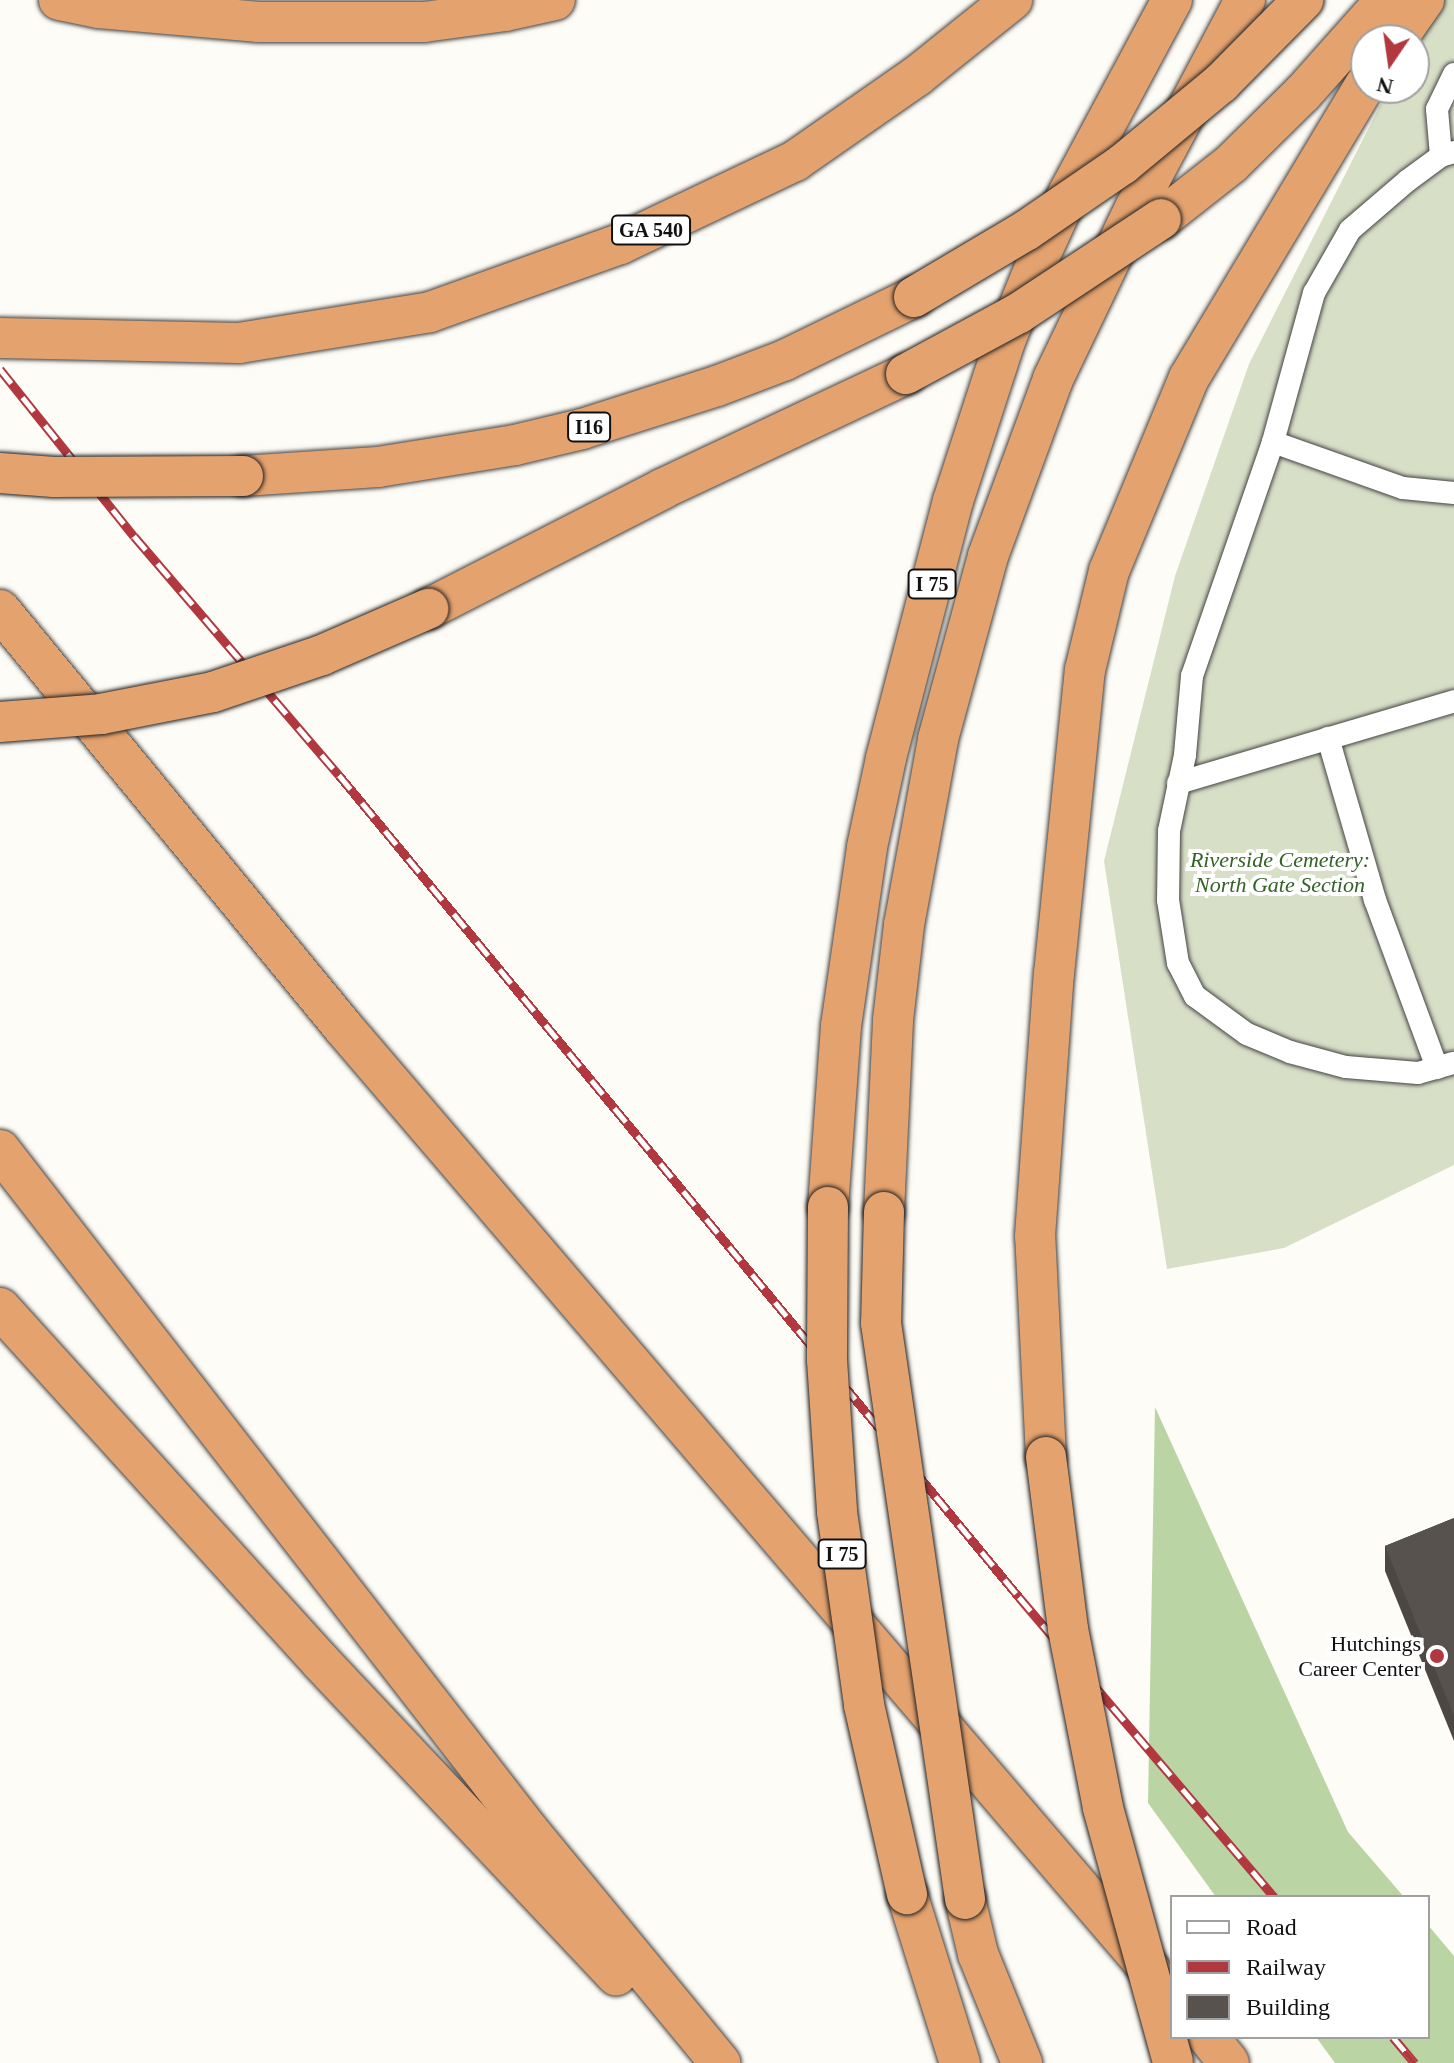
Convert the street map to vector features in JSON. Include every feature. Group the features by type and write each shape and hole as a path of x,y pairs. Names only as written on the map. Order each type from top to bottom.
{"highway":[{"path":"59,0 99,8 289,22 424,22 505,11 555,0"},
{"name":"GA 540","path":"0,338 239,343 430,312 620,244 795,161 917,76 1012,0"},
{"name":"I 75","path":"960,2063 907,1894 864,1705 837,1512 827,1360 828,1207 841,1026 867,847 900,700 953,501 1005,341 1037,262 1068,194 1172,0"},
{"name":"I 75","path":"1022,2063 978,1954 965,1899 881,1323 892,1036 904,925 938,739 974,602 1018,467 1053,379 1136,206 1245,0"},
{"name":"I16","path":"0,473 54,477 243,476 406,463 515,445 663,405 771,365 914,297 1027,230 1123,164 1221,83 1303,0"},
{"path":"0,722 101,714 213,692 322,655 428,609 662,489 906,374 1019,313 1161,219 1241,154 1303,93 1386,0"},
{"path":"1407,24 1424,0"},
{"path":"1173,2063 1124,1896 1099,1793 1068,1629 1046,1457 1035,1236 1054,974 1085,670 1109,571 1189,378 1354,104"},
{"path":"0,610 343,1027 1170,1994"},
{"path":"0,1150 529,1831 720,2063"},
{"path":"0,1308 320,1661 702,2063"},
{"path":"1210,2039 1229,2063"}],"street":[{"path":"1328,738 1375,900 1445,1066 1418,1073 1346,1067 1290,1052 1247,1034 1195,996 1178,963 1168,900 1169,831 1185,755 1192,676 1273,442 1314,293 1350,230 1448,154 1437,109 1454,74"},
{"path":"1273,442 1403,488 1454,493"},
{"path":"1178,783 1454,701"}],"green space":[{"name":"Riverside Cemetery: North Gate Section","path":"1436,0 1454,0 1454,1165 1284,1248 1167,1269 1104,861 1175,576 1249,364 1381,104 1430,104 1430,24 1423,24"},
{"path":"1155,1407 1348,1832 1402,1895 1215,1895 1148,1803"},
{"path":"1430,1927 1454,1956 1454,2063 1335,2063 1317,2039 1430,2039"}],"building":[{"name":"Hutchings Career Center","path":"1454,1518 1454,1716 1385,1546"}],"railway":[{"path":"0,369 134,536 339,775 1019,1597 1272,1895"},
{"path":"1395,2039 1415,2063"}],"place":[{"name":"Hutchings Career Center","path":"1437,1656"}]}
